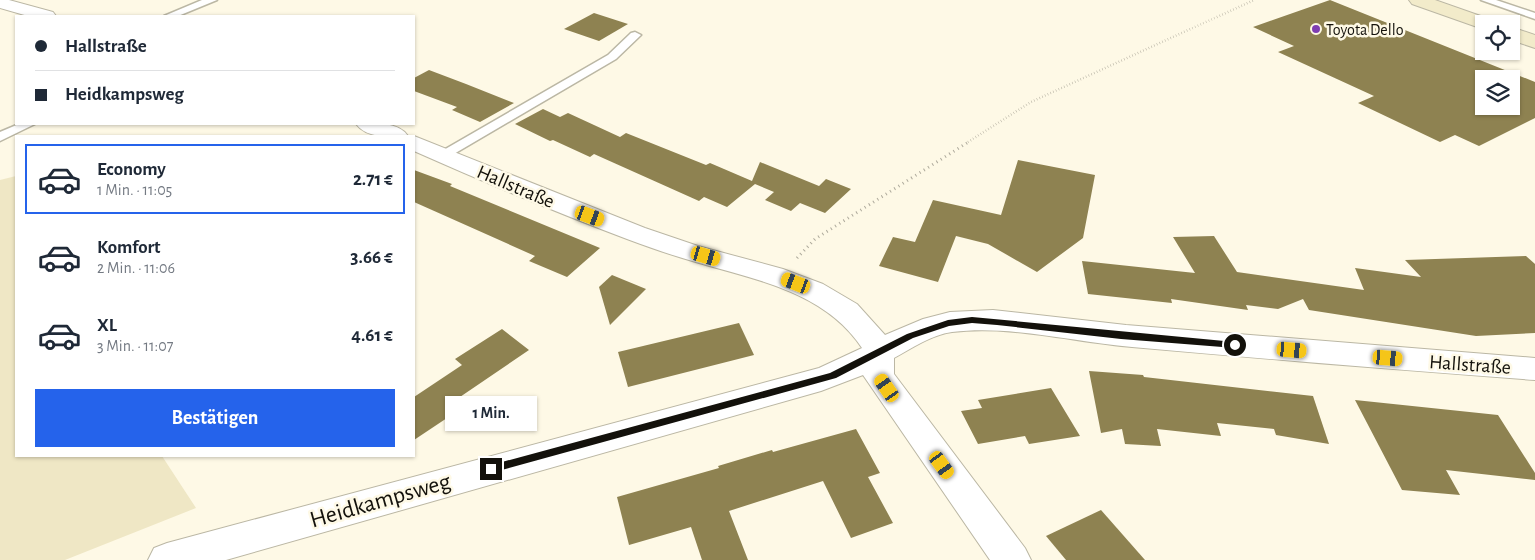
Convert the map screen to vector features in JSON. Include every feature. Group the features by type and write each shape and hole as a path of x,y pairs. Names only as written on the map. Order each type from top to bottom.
{"main road":[{"path":"1418,0 1475,20"},
{"path":"1520,36 1535,42"}],"street":[{"path":"0,3 43,15"},
{"path":"370,125 394,135"},
{"name":"Hallstraße","path":"415,143 574,210 669,245 779,276 833,301 851,314 869,333 879,350 929,327 972,320 1121,336 1535,369"},
{"path":"879,350 878,376 1012,560"},
{"name":"Heidkampsweg","path":"167,560 615,434 833,376 879,350"}],"lane":[{"path":"172,15 212,0"},
{"path":"1486,0 1535,16"},
{"path":"442,155 612,57 635,35"},
{"path":"0,137 27,125"}],"path":[{"path":"779,276 815,239 1031,102 1254,0"}],"shaded area":[{"path":"15,176 15,457 163,457 196,508 65,560 0,560 0,180"}],"building":[{"path":"1330,0 1475,58 1475,60 1480,60 1505,70 1475,70 1475,115 1520,115 1520,76 1535,82 1535,118 1479,146 1455,135 1440,142 1358,103 1374,96 1278,52 1294,46 1253,27"},
{"path":"594,13 628,24 599,41 564,29"},
{"path":"429,70 514,103 480,122 452,110 457,107 415,91 415,77"},
{"path":"543,109 560,117 568,113 620,137 626,133 706,165 710,163 752,181 760,162 819,186 826,179 851,189 825,213 800,203 791,211 765,200 774,192 755,184 727,207 704,197 699,201 594,154 590,157 515,124"},
{"path":"1018,160 1095,175 1083,238 1037,272 988,244 956,236 938,282 879,266 893,237 915,242 933,200 1001,215"},
{"path":"415,170 452,184 450,186 600,248 567,277 529,261 535,256 415,202"},
{"path":"1214,236 1237,272 1364,290 1355,268 1421,277 1405,260 1526,256 1535,264 1535,333 1476,336 1309,310 1303,299 1278,309 1246,305 1248,310 1171,299 1172,303 1088,294 1082,261 1195,273 1173,237"},
{"path":"612,275 646,289 610,325 599,287"},
{"path":"739,323 754,355 628,387 618,352"},
{"path":"502,329 529,350 457,399 465,406 415,439 415,396 462,365 455,359"},
{"path":"1089,371 1143,375 1144,377 1313,396 1329,444 1276,435 1274,429 1217,423 1221,436 1157,429 1161,446 1125,444 1122,429 1101,433"},
{"path":"1051,388 1080,436 1029,444 1025,436 978,444 961,411 982,408 978,400"},
{"path":"1355,400 1498,415 1535,473 1535,480 1446,470 1460,495 1402,490"},
{"path":"856,429 880,473 868,477 893,523 851,538 823,481 729,511 748,560 702,560 691,527 629,545 617,497 719,468 718,466 772,450 773,452"},
{"path":"1101,510 1145,560 1066,560 1046,536"}],"place":[{"name":"Toyota Dello","path":"1316,29"}],"route":[{"path":"491,469 624,431 833,376 879,350 929,327 948,323 972,320 1121,336 1235,345"}]}
